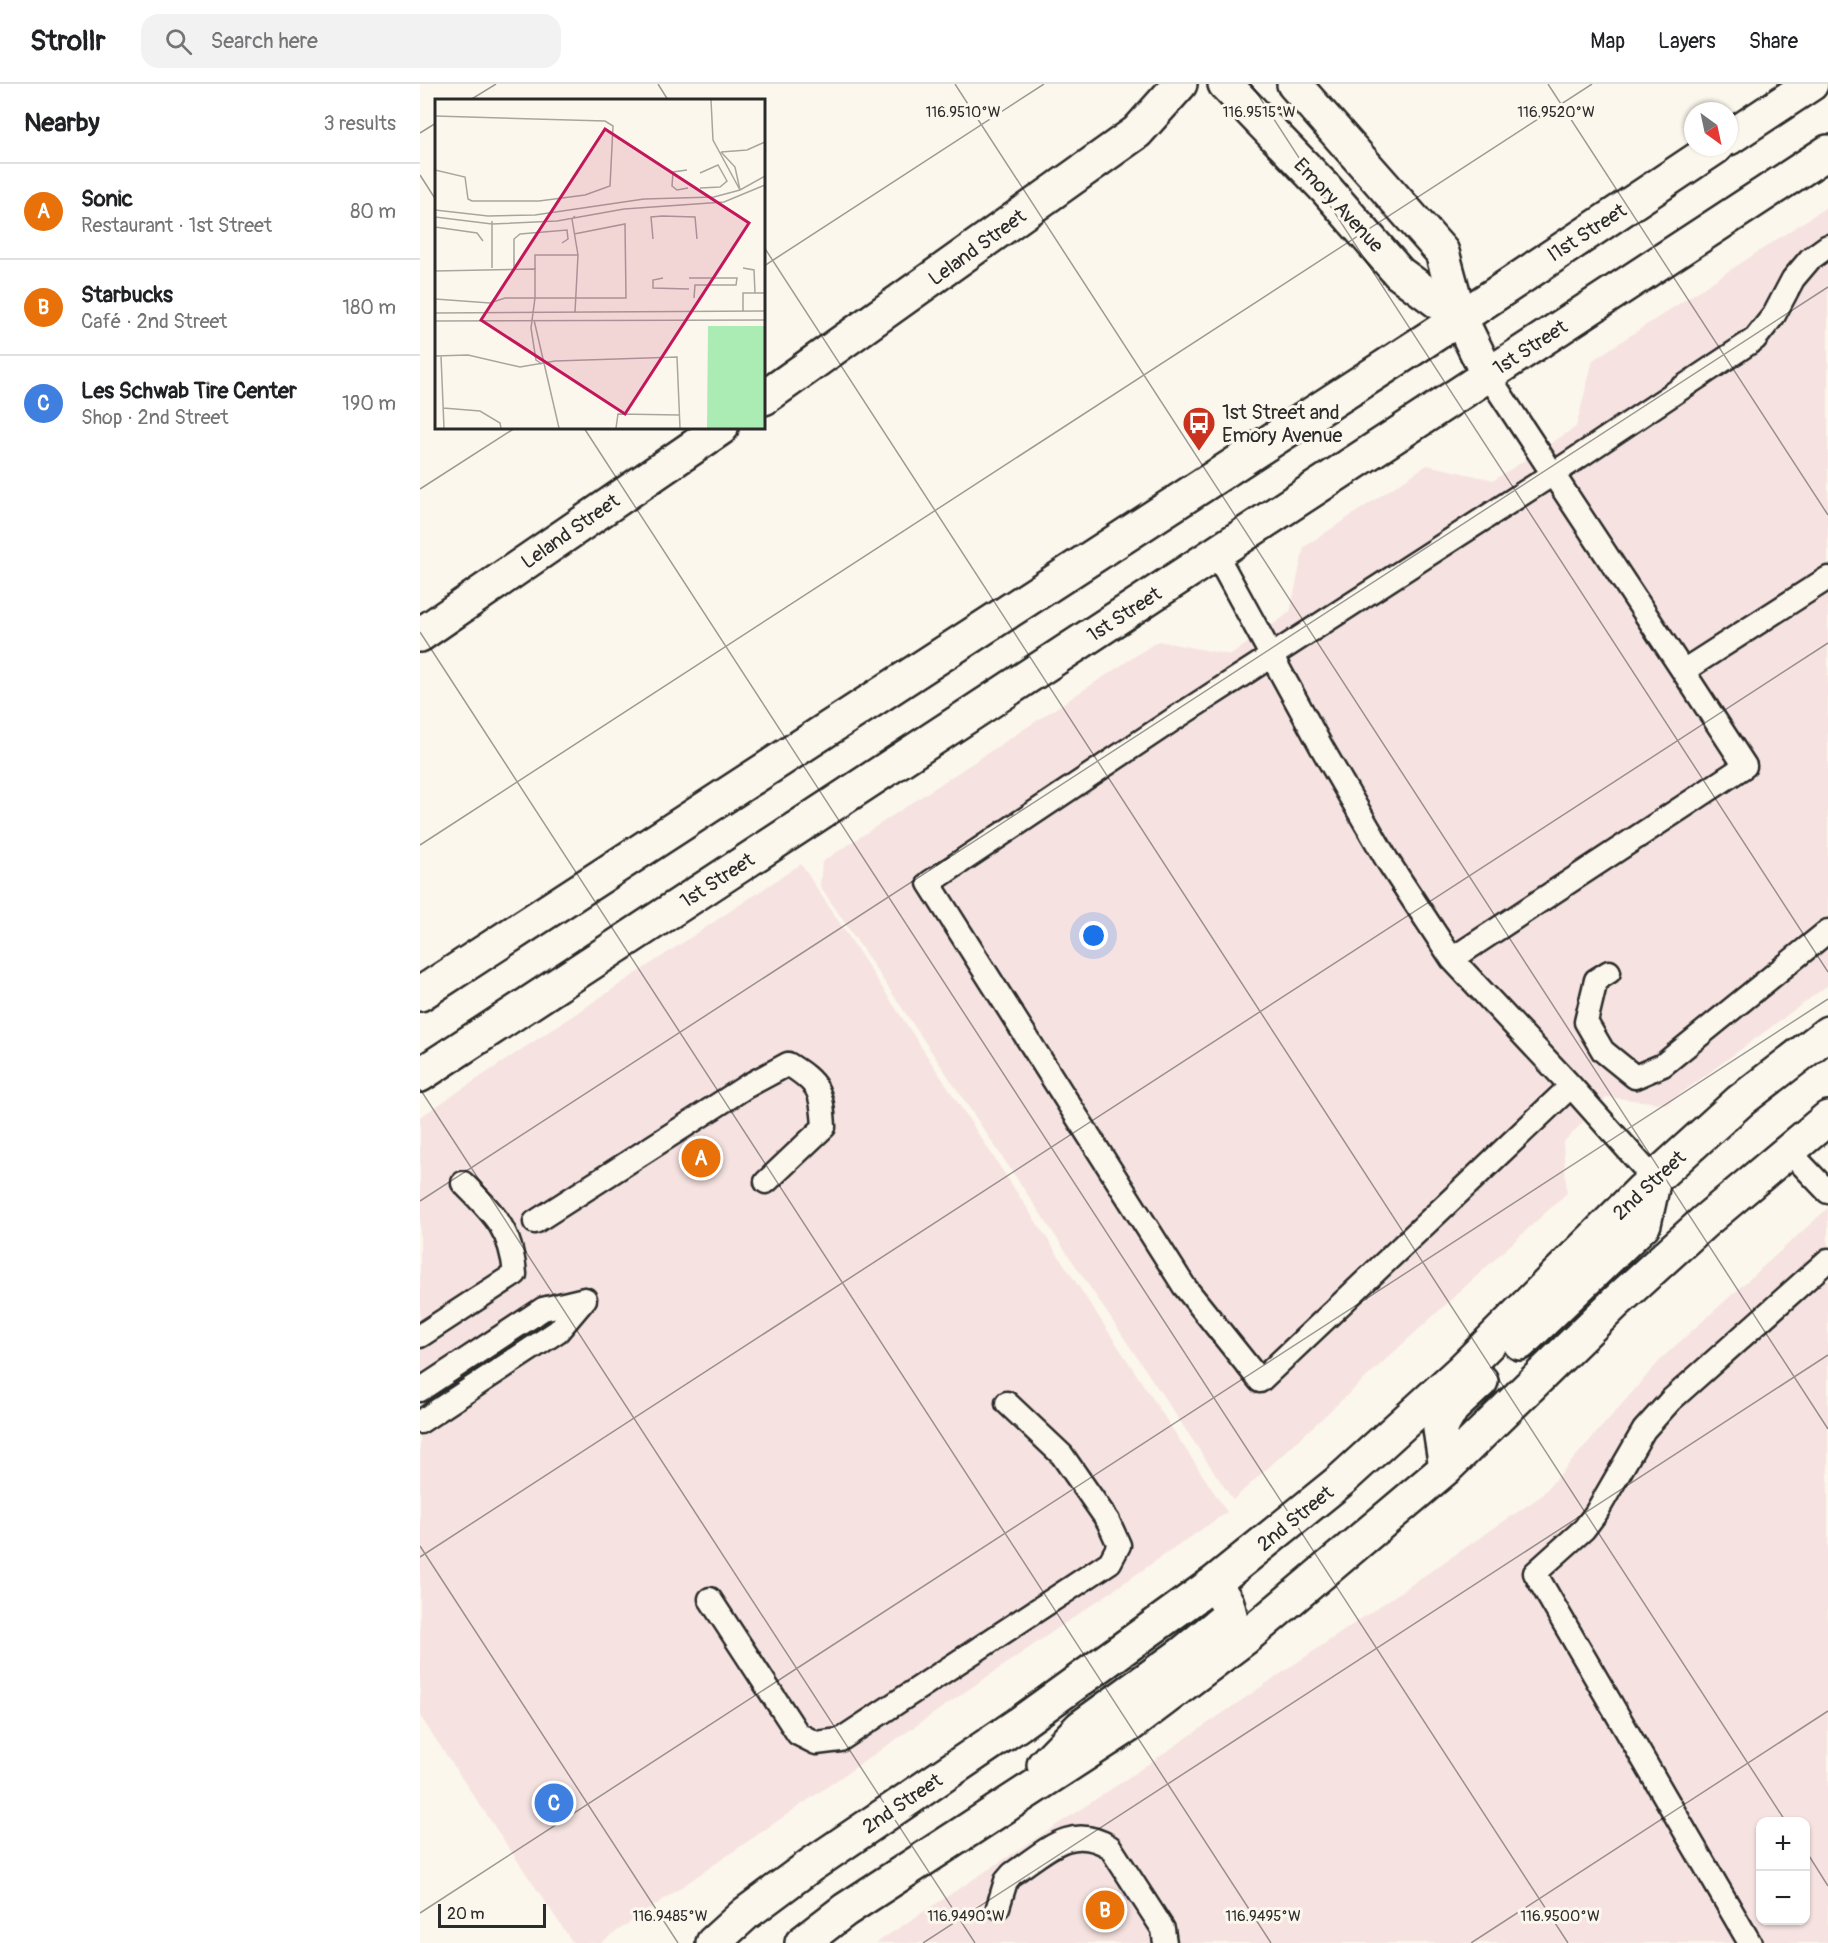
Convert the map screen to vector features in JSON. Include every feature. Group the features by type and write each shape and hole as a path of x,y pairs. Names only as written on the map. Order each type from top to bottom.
{"street":[{"name":"Leland Street","path":"765,397 1137,132 1180,84"},
{"name":"Emory Avenue","path":"1225,84 1326,189 1399,273 1460,318"},
{"name":"Emory Avenue","path":"1294,84 1442,252 1460,318 1488,375"},
{"path":"1738,132 1811,84"},
{"name":"1st Street","path":"420,1075 1828,152"},
{"name":"l1st Street","path":"1460,318 1703,156"},
{"path":"420,994 1460,318"},
{"name":"Leland Street","path":"420,635 720,429"},
{"name":"2nd Street","path":"714,1943 745,1914 811,1865 1019,1724 1214,1583 1340,1481 1461,1370 1654,1179 1740,1101 1828,1033"},
{"path":"802,1943 845,1910 1128,1726 1237,1644 1446,1468 1625,1294 1788,1150 1828,1118"},
{"path":"1446,1468 1440,1429 1452,1408 1644,1224 1654,1179"},
{"path":"1000,1809 1081,1727 1182,1654 1230,1615 1227,1603 1214,1583"}],"lane":[{"path":"1571,1086 1260,1381 1184,1286 928,883 1755,339 1774,315 1793,279 1810,259 1828,246"},
{"path":"1452,959 1745,766 1488,375"},
{"path":"1216,554 1322,748 1381,849 1452,959 1654,1179"},
{"path":"1683,671 1826,582"},
{"path":"1609,972 1596,980 1586,1022 1603,1051 1635,1077 1663,1065 1828,931"},
{"path":"535,1222 747,1086 788,1064 808,1076 822,1098 824,1127 766,1182"},
{"path":"1788,1150 1828,1192"},
{"path":"420,1336 515,1274 512,1247 495,1216 463,1183"},
{"path":"1750,1943 1535,1573 1590,1521 1644,1430 1671,1400 1828,1260"},
{"path":"420,1390 543,1309 585,1299 558,1331 420,1422"},
{"path":"710,1599 798,1734 816,1743 840,1740 1110,1562 1119,1545 1108,1521 1062,1455 1007,1403"},
{"path":"998,1907 1006,1881 1012,1874 1056,1844 1075,1836 1097,1839 1110,1847 1163,1929 1165,1943"}],"shaded area":[{"path":"1828,206 1828,985 1667,1104 1607,1097 1563,1143 1567,1193 1233,1500 820,886 822,862 1158,641 1231,655 1290,612 1304,547 1427,465 1494,480 1576,427 1593,360"},
{"path":"801,864 1227,1512 600,1943 573,1943 420,1716 420,1117"},
{"path":"1828,1208 1828,1943 876,1943 1116,1786 1541,1496 1664,1356"}],"place":[{"name":"1st Street and Emory Avenue","path":"1199,452"},
{"name":"Sonic","path":"701,1158"},
{"name":"Les Schwab Tire Center","path":"554,1803"},
{"name":"Starbucks","path":"1105,1910"}]}
